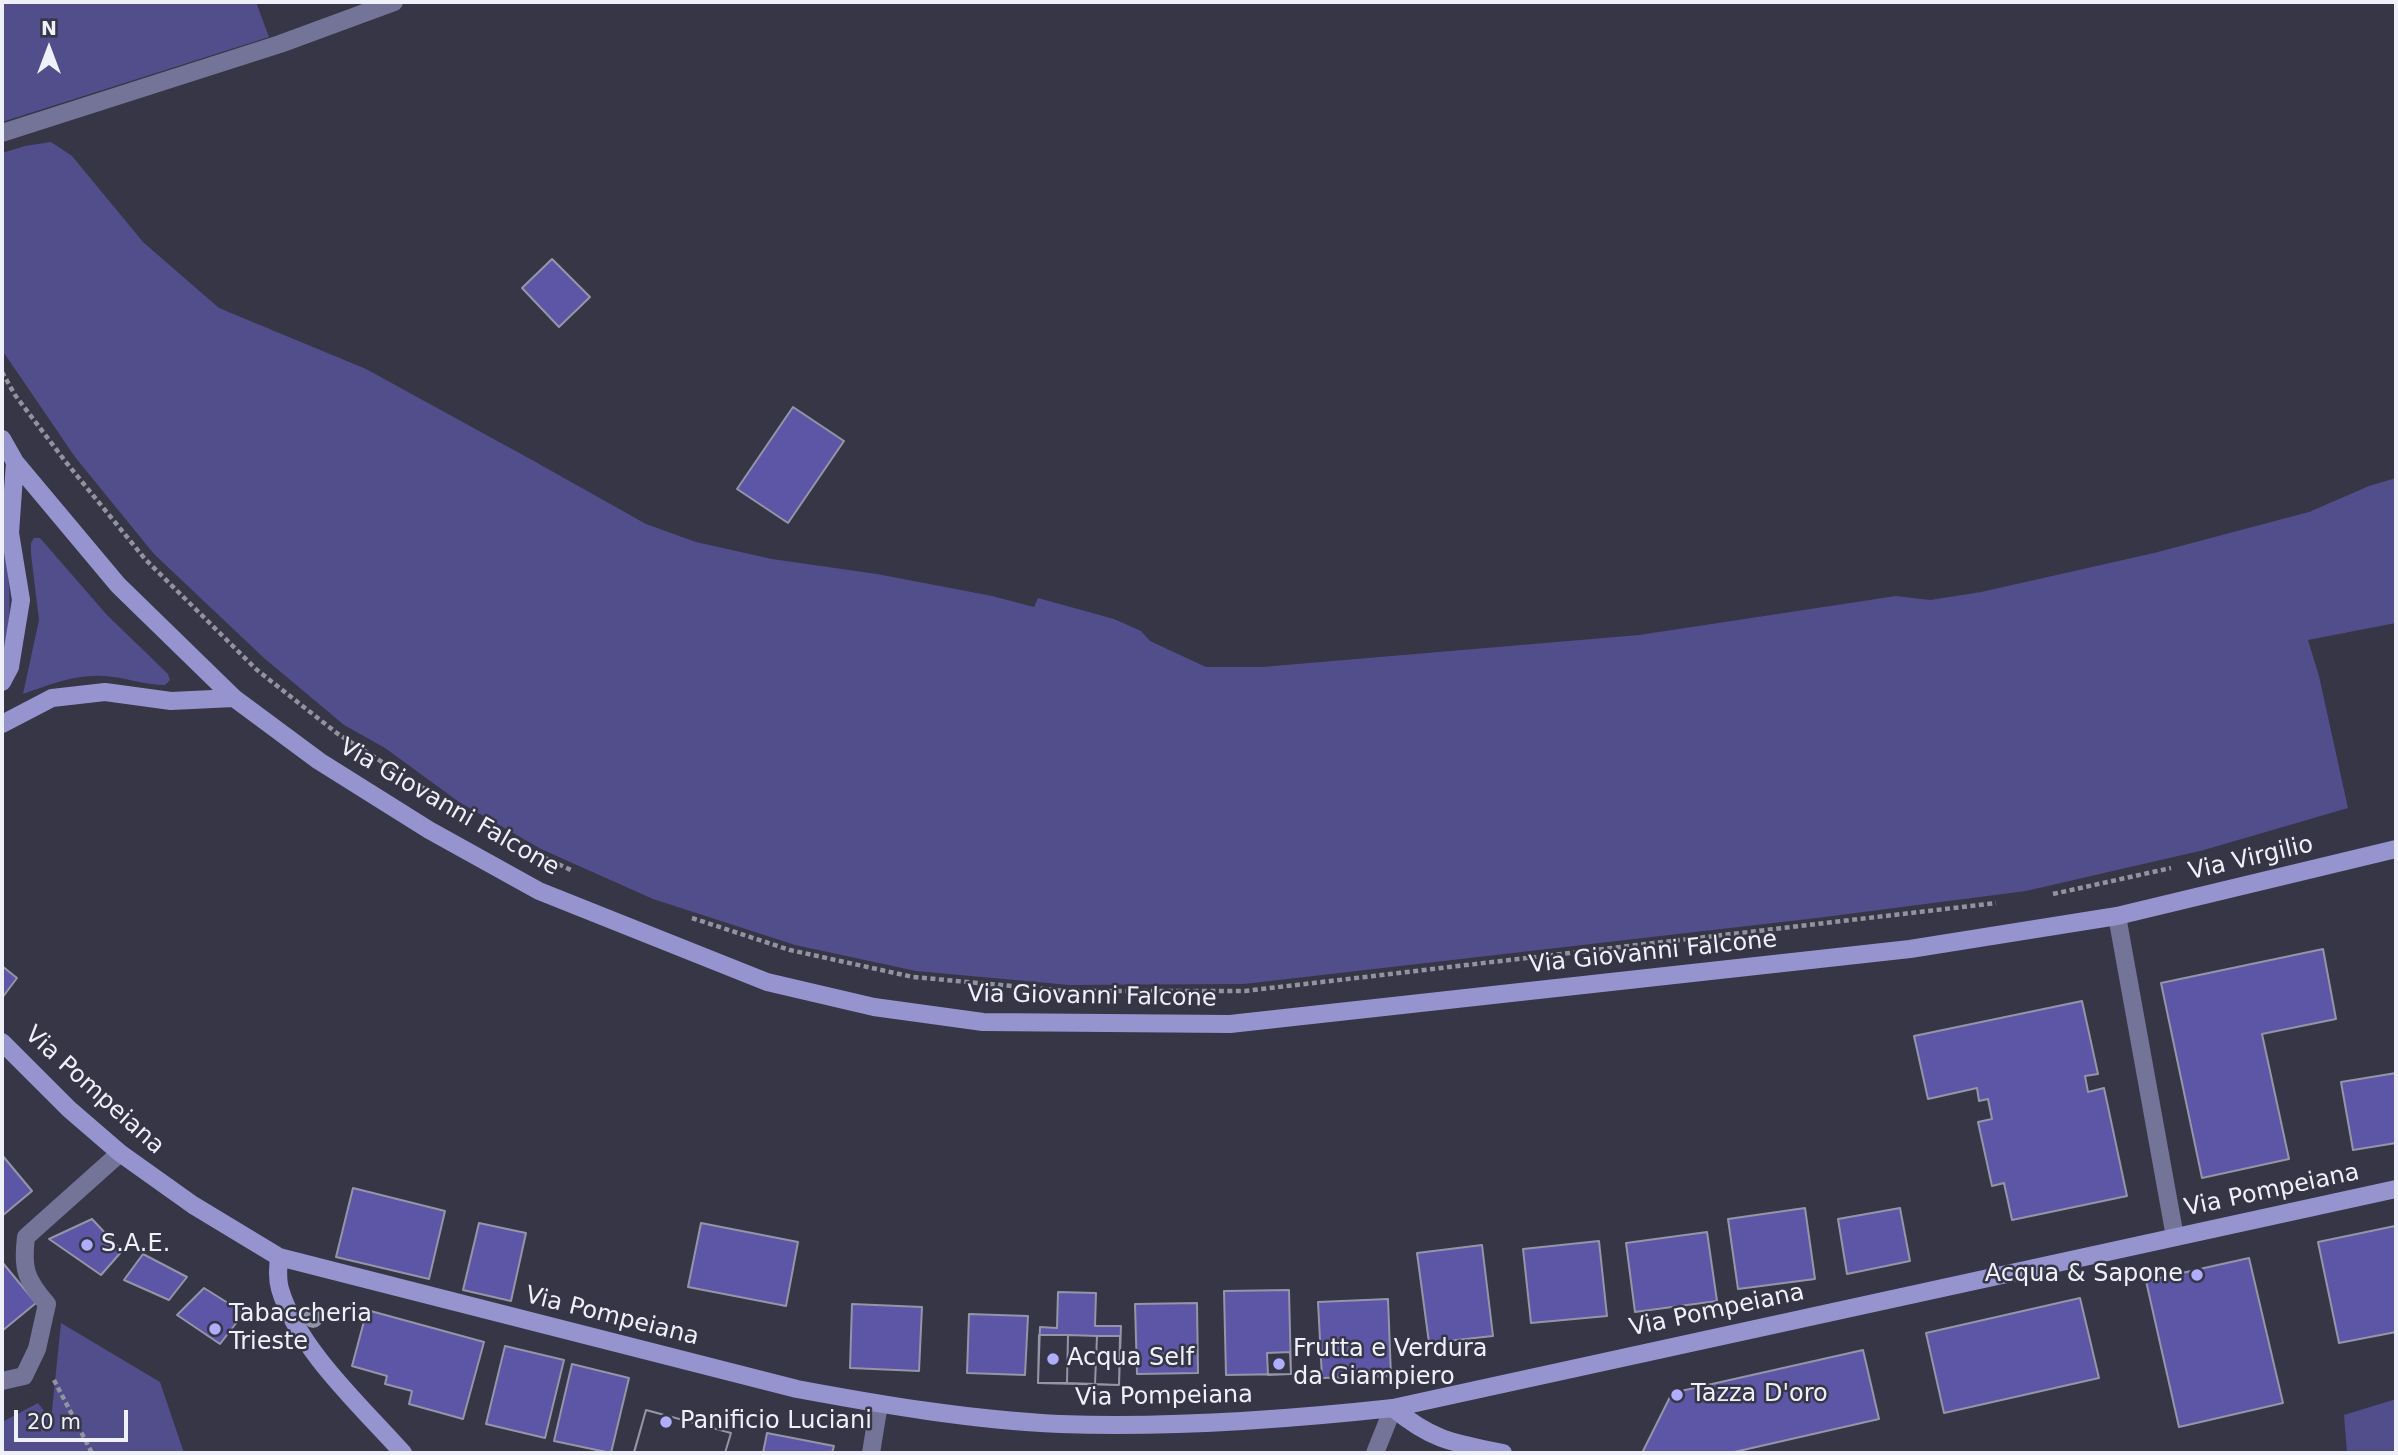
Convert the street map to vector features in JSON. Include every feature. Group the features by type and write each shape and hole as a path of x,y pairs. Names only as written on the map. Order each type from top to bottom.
{"main road":[{"name":"Via Giovanni Falcone","path":"2,439 15,462 118,585 234,698 341,775 429,830 539,891 766,982 874,1007 983,1022 1230,1024 1910,948 2117,915"},
{"path":"2,682 10,667 21,600 10,533 15,462"},
{"path":"2,724 52,698 65,696 105,692 171,701 234,698"},
{"name":"Via Virgilio","path":"2117,915 2396,849"},
{"name":"Via Pompeiana","path":"2,1042 69,1109 120,1153 193,1205 279,1257 797,1389 879,1404 1059,1424 1289,1419 1393,1408 2396,1189"},
{"path":"279,1257 280,1287 289,1313 306,1341 403,1453"},
{"path":"1393,1408 1416,1427 1433,1436 1456,1444 1503,1453"}],"street":[{"path":"2,133 280,44 394,2"},
{"path":"2117,915 2175,1237"},
{"path":"2,1381 23,1376 37,1349 47,1304 30,1285 23,1262 26,1237 120,1153"},
{"path":"871,1453 879,1404"},
{"path":"1375,1453 1393,1408"}],"path":[{"path":"2,372 15,395 65,461 145,559 257,670 338,734 465,814"},
{"path":"537,855 574,871"},
{"path":"2045,896 2171,869"},
{"path":"688,917 790,950 913,976 1066,990 1245,990 2005,902"},
{"path":"23,1376 55,1380 92,1453"}],"shaded area":[{"path":"2,2 256,2 269,37 2,122"},
{"path":"51,142 72,156 143,242 219,308 366,369 646,524 696,542 772,559 877,574 992,596 1034,607 1038,598 1114,619 1141,631 1150,641 1206,667 1262,667 1639,635 1896,596 1930,600 1981,592 2154,553 2309,512 2369,486 2396,478 2396,623 2308,640 2319,676 2348,808 2204,850 2026,891 1817,918 1244,984 1069,985 916,971 795,945 653,899 541,849 459,802 385,748 344,725 264,658 154,554 75,457 2,350 2,153"},
{"path":"2,532 10,597 6,646 2,661"},
{"path":"34,538 40,538 107,615 168,674 170,680 165,685 93,676 62,681 23,694 39,620 31,554"},
{"path":"61,1323 160,1382 184,1453 2,1453 2,1422 38,1403 51,1420"},
{"path":"2396,1399 2396,1453 2347,1453 2344,1415"}],"building":[{"path":"552,259 590,297 559,327 522,288"},
{"path":"793,407 844,441 788,523 737,489"},
{"path":"2323,949 2336,1019 2262,1034 2289,1159 2202,1178 2161,983"},
{"path":"2,966 17,978 2,998"},
{"path":"2082,1001 2098,1074 2085,1076 2088,1092 2104,1088 2127,1196 2012,1220 2004,1183 1992,1186 1978,1122 1992,1119 1988,1099 1979,1101 1977,1088 1928,1099 1914,1036"},
{"path":"2396,1073 2396,1143 2353,1150 2341,1082"},
{"path":"2,1155 32,1191 2,1216"},
{"path":"353,1188 445,1211 429,1279 336,1257"},
{"path":"1805,1208 1815,1279 1738,1289 1728,1219"},
{"path":"1900,1208 1910,1261 1847,1274 1838,1219"},
{"name":"S.A.E.","path":"92,1219 122,1251 101,1275 49,1239"},
{"path":"479,1223 526,1233 511,1301 463,1290"},
{"path":"701,1223 798,1242 786,1306 688,1287"},
{"path":"2395,1226 2396,1332 2339,1343 2318,1242"},
{"path":"1707,1232 1717,1301 1635,1312 1626,1243"},
{"path":"1599,1241 1607,1316 1531,1323 1523,1249"},
{"path":"1482,1245 1493,1336 1429,1343 1417,1253"},
{"path":"143,1254 187,1277 169,1300 124,1280"},
{"path":"2249,1258 2283,1403 2179,1427 2146,1281"},
{"path":"2,1262 36,1303 2,1331"},
{"name":"Tabaccheria Trieste","path":"204,1288 244,1313 220,1344 177,1315"},
{"path":"1289,1290 1291,1374 1226,1375 1224,1291"},
{"path":"1058,1292 1096,1293 1095,1326 1121,1326 1119,1385 1038,1383 1040,1327 1057,1328"},
{"path":"2080,1298 2099,1378 1944,1413 1926,1333"},
{"path":"1388,1299 1391,1376 1322,1378 1318,1302"},
{"path":"1197,1303 1198,1373 1137,1374 1135,1304"},
{"path":"852,1304 922,1307 919,1371 850,1368"},
{"path":"367,1310 484,1342 463,1419 409,1404 412,1391 385,1384 387,1376 352,1366"},
{"path":"969,1314 1028,1316 1025,1375 967,1373"},
{"name":"Acqua Self","path":"1039,1335 1068,1335 1067,1383 1038,1383"},
{"path":"1068,1335 1097,1336 1095,1384 1067,1383"},
{"path":"1097,1336 1120,1336 1119,1385 1095,1384"},
{"path":"505,1346 564,1360 545,1438 486,1424"},
{"path":"1863,1350 1879,1419 1730,1453 1642,1453 1672,1393"},
{"name":"Frutta e Verdura da Giampiero","path":"1290,1352 1291,1374 1268,1375 1267,1353"},
{"path":"572,1364 629,1378 611,1453 554,1441"},
{"name":"Panificio Luciani","path":"646,1410 731,1433 725,1453 634,1452"},
{"name":"Panificio Luciani","path":"646,1410 731,1433 725,1453 634,1453"},
{"path":"767,1433 834,1446 832,1453 763,1453"}],"place":[{"name":"S.A.E.","path":"87,1245"},
{"name":"Acqua & Sapone","path":"2197,1275"},
{"name":"Tabaccheria Trieste","path":"215,1329"},
{"name":"Acqua Self","path":"1053,1359"},
{"name":"Frutta e Verdura da Giampiero","path":"1279,1364"},
{"name":"Tazza D'oro","path":"1677,1395"},
{"name":"Panificio Luciani","path":"666,1422"}]}
